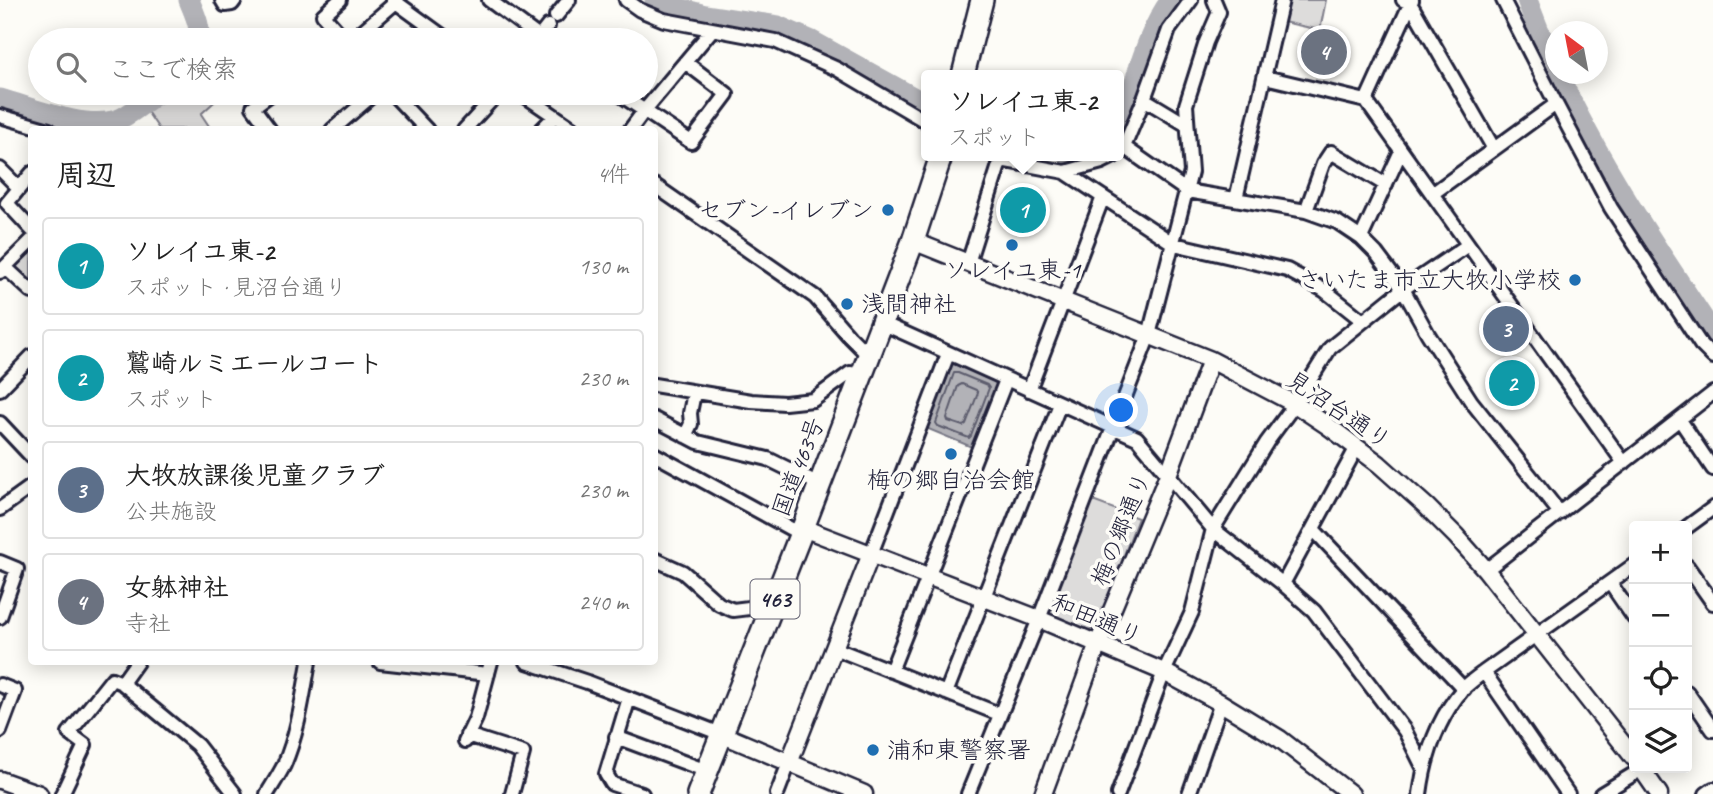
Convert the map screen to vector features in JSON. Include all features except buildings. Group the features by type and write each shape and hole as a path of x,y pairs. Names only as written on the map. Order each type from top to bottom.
{"highway":[{"path":"964,70 982,0"},
{"name":"国道463号","path":"698,794 914,241 939,161"}],"street":[{"path":"222,0 225,5 232,4 235,0"},
{"path":"334,28 323,15 340,0"},
{"path":"489,0 526,28"},
{"path":"547,28 569,0"},
{"path":"626,0 640,10 664,20 775,41 837,69 921,118"},
{"path":"1124,141 1144,99 1169,30 1191,0"},
{"path":"968,794 1149,335 1191,172 1186,105 1206,42 1219,12 1214,0"},
{"path":"1236,199 1282,0"},
{"path":"1503,0 1611,208 1700,345 1713,357"},
{"path":"1366,101 1409,1"},
{"path":"1409,1 1494,149"},
{"path":"367,28 399,2 429,28"},
{"path":"658,94 712,30"},
{"path":"635,105 691,142 727,94 685,62"},
{"path":"1265,76 1366,101 1624,463"},
{"path":"1144,99 1188,125"},
{"path":"1432,194 1556,104"},
{"path":"256,105 253,107 267,126"},
{"path":"337,126 360,105"},
{"path":"403,105 423,126"},
{"path":"468,126 487,105"},
{"path":"539,105 569,126"},
{"path":"633,126 649,105"},
{"path":"0,116 35,126"},
{"path":"545,126 555,116"},
{"path":"1361,238 1401,151"},
{"path":"1306,211 1323,164 1331,152 1386,185"},
{"path":"1124,154 1187,191 1306,211 1337,222 1361,238 1403,289 1471,401 1560,513"},
{"path":"968,263 997,161"},
{"path":"1016,161 1065,172 1174,244 1287,270 1324,290 1363,321"},
{"path":"1065,172 1104,161"},
{"path":"0,169 19,188"},
{"path":"28,178 7,203 28,226"},
{"path":"658,188 815,297 849,337 865,365 814,400 751,401 658,386"},
{"path":"1029,390 1103,197"},
{"name":"見沼台通り","path":"914,241 1211,360 1295,404 1357,447 1426,506 1486,570 1629,752"},
{"path":"28,244 3,270 28,289"},
{"path":"1118,794 1164,673 1192,612 1213,529 1267,442 1295,404 1330,348 1403,289 1468,245"},
{"path":"881,323 1137,438 1213,529 1314,611 1405,731 1423,769"},
{"path":"777,794 948,354"},
{"path":"0,389 28,360"},
{"name":"梅の郷通り","path":"1043,794 1098,644 1168,475 1211,360"},
{"path":"891,671 1006,380"},
{"path":"685,436 691,424 694,393"},
{"path":"1486,570 1713,393"},
{"path":"946,693 1060,404"},
{"path":"1680,420 1713,469"},
{"path":"658,421 698,442 768,459 819,484"},
{"path":"0,423 28,453"},
{"path":"1283,584 1357,447"},
{"path":"658,456 793,530 803,528"},
{"path":"0,509 28,489"},
{"path":"1692,523 1713,508"},
{"name":"和田通り","path":"803,528 1039,619 1164,673 1222,703 1280,739 1351,794"},
{"path":"1313,529 1464,689"},
{"path":"658,561 683,572 719,604 733,610 773,604"},
{"path":"0,562 17,569 0,617"},
{"path":"1420,794 1423,769 1433,739 1442,719 1464,689 1629,569"},
{"path":"1692,573 1713,603"},
{"path":"1610,583 1629,611"},
{"path":"834,648 999,714"},
{"path":"122,683 135,665"},
{"path":"267,794 289,750 308,665"},
{"path":"434,665 489,668 476,718 466,739 523,752 512,794"},
{"path":"536,665 721,734 845,790 864,794"},
{"path":"1484,672 1568,794"},
{"path":"62,794 85,745 69,733 112,678 122,683 197,745 235,794"},
{"path":"0,685 15,691 0,731"},
{"path":"629,698 606,774 612,784 642,794"},
{"path":"1692,699 1713,730"},
{"path":"1189,794 1222,703"},
{"path":"616,737 706,771"},
{"path":"1601,794 1629,773"},
{"name":"見沼台通り","path":"1644,773 1658,794"},
{"path":"0,780 39,794"},
{"path":"1706,794 1713,789"}],"shaded area":[{"path":"1288,0 1326,0 1320,30 1283,22"},
{"path":"153,105 211,105 201,114 209,126 157,126 146,110"},
{"path":"28,252 28,282 14,268"},
{"path":"1090,500 1138,518 1097,626 1089,630 1046,612"}],"water":[{"path":"953,363 995,381 997,387 974,448 926,428 949,366"}],"waterway":[{"path":"189,0 198,28"},
{"path":"655,0 705,15 778,26 810,40 921,102"},
{"path":"1124,113 1147,45 1171,0"},
{"path":"1527,0 1545,44"},
{"path":"1563,84 1611,174 1713,333"},
{"path":"0,99 58,117 89,122 117,120 142,105"}],"place":[{"name":"女躰神社","path":"1324,52"},
{"name":"セブン-イレブン","path":"888,210"},
{"name":"ソレイユ東-2","path":"1023,210"},
{"name":"ソレイユ東-1","path":"1012,245"},
{"name":"さいたま市立大牧小学校","path":"1575,280"},
{"name":"浅間神社","path":"847,304"},
{"name":"大牧放課後児童クラブ","path":"1506,329"},
{"name":"鷲崎ルミエールコート","path":"1512,383"},
{"name":"梅の郷自治会館","path":"951,454"},
{"name":"浦和東警察署","path":"873,750"}]}
